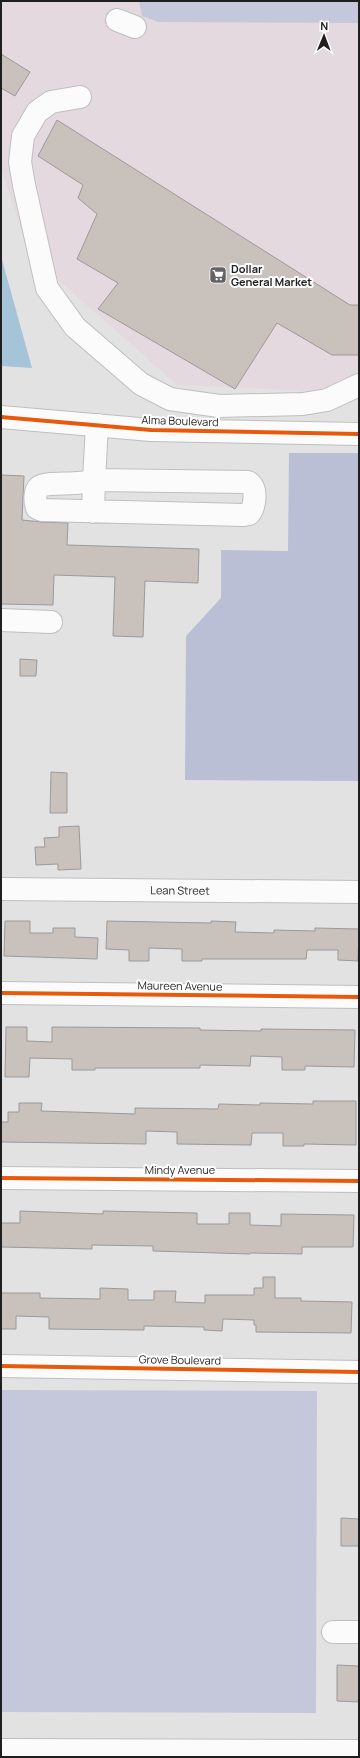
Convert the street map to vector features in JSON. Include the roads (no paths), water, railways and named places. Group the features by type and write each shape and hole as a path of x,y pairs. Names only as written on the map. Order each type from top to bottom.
{"street":[{"path":"80,97 50,102 37,112 24,136 20,162 47,288 75,327 141,384 170,399 220,406 303,404 327,400 359,385"},
{"name":"Alma Boulevard","path":"1,417 151,430 359,434"},
{"path":"93,512 97,425"},
{"path":"94,480 248,482 252,484 254,489 254,506 249,514 244,515 93,512 39,510 35,505 36,491 40,487 46,485 85,484 94,480"},
{"path":"1,620 51,622"},
{"name":"Lean Street","path":"1,889 359,892"},
{"name":"Maureen Avenue","path":"1,993 359,997"},
{"name":"Mindy Avenue","path":"1,1178 359,1180"},
{"name":"Grove Boulevard","path":"1,1366 359,1372"},
{"path":"333,1632 359,1632"},
{"path":"1,1750 359,1751"}],"place":[{"name":"Dollar General Market","path":"218,275"}]}
